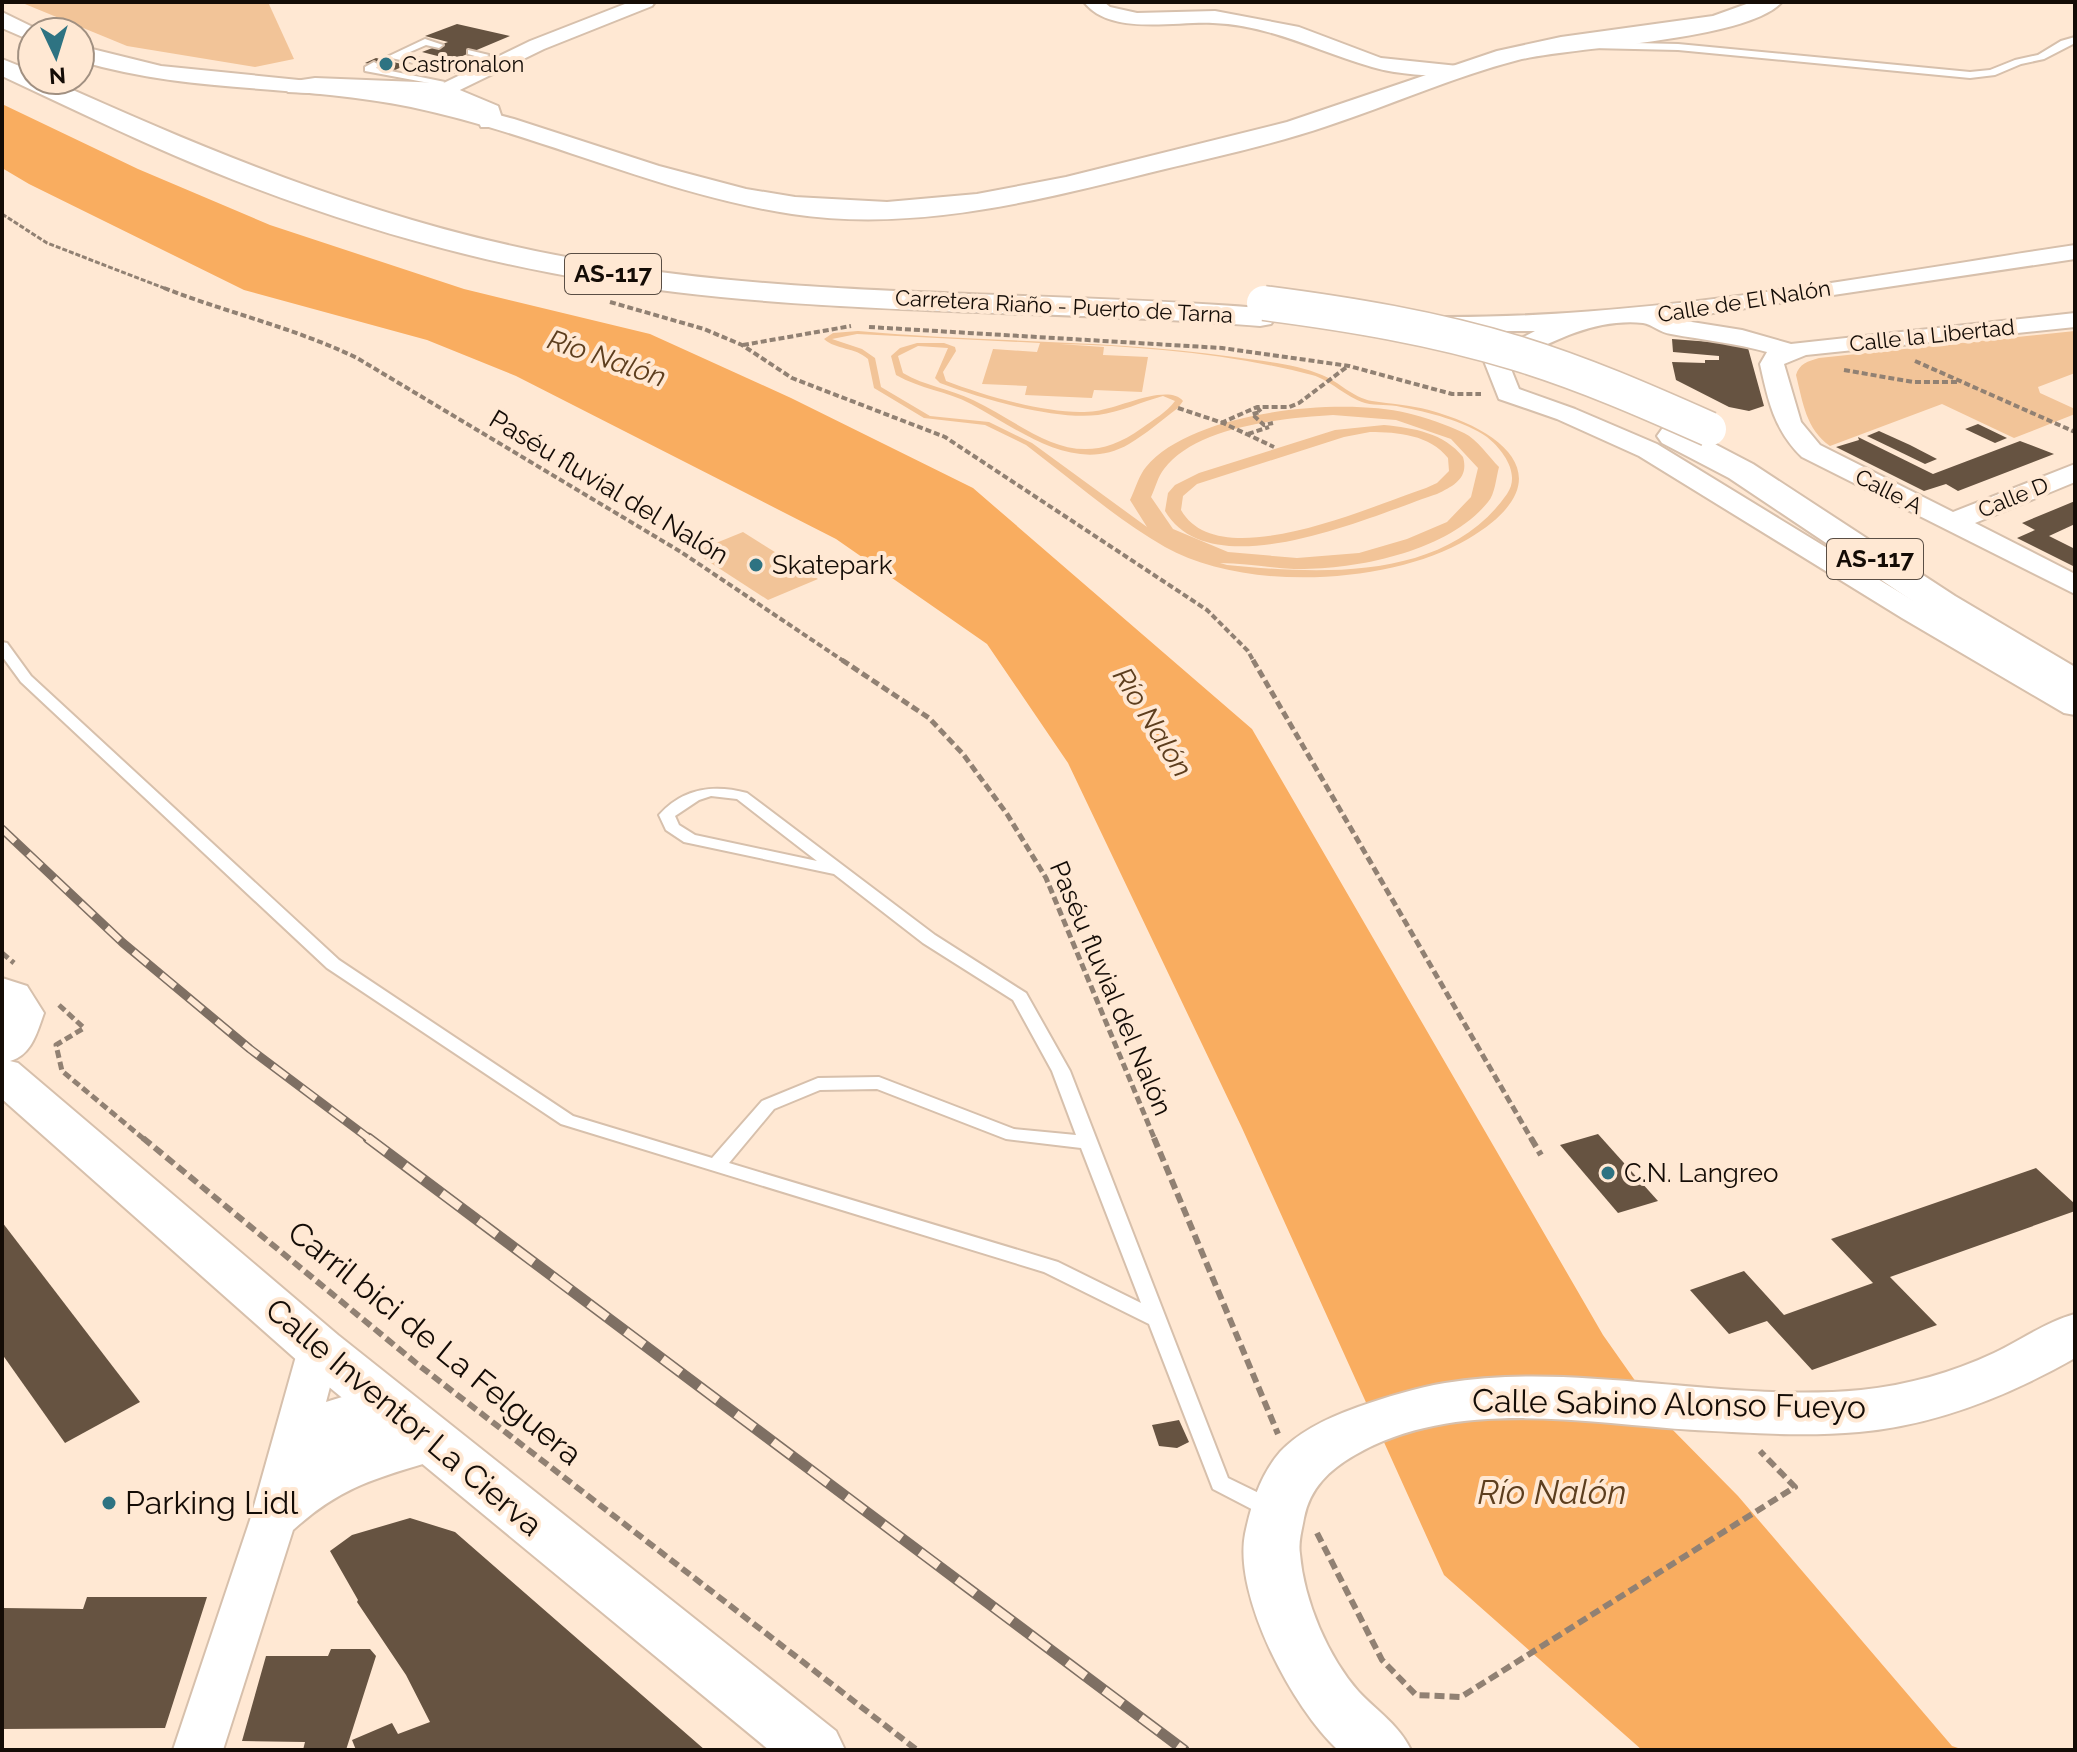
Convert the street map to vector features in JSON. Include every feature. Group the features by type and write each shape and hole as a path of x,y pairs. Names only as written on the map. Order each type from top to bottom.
{"main road":[{"path":"96,57 159,73 209,81 297,87 439,86 490,121 752,199 846,212 905,211 1002,200 1081,182 1310,123 1502,57 1586,41 1711,25 1745,16 1770,2"},
{"name":"Carretera Riaño - Puerto de Tarna","path":"2,67 261,181 367,219 591,271 723,288 1262,310"},
{"name":"Carretera Riaño - Puerto de Tarna","path":"96,89 288,172 385,206 492,233 701,270 858,281 1159,292 1262,310 1468,358 1771,462 1978,595 2075,652"},
{"name":"Carretera Riaño - Puerto de Tarna","path":"1692,433 1741,471 1942,604 2075,684"}],"street":[{"path":"439,86 646,2"},
{"path":"1093,2 1104,11 1137,19 1215,17 1292,31 1378,63 1458,72"},
{"name":"Calle de El Nalón","path":"1434,324 1595,321 1651,315 2063,252"},
{"path":"1651,315 1669,327 1742,337 1790,351"},
{"name":"Calle la Libertad","path":"1790,351 2075,320"},
{"path":"1595,321 1553,331 1496,361 1508,394 1566,414 1648,450 1912,612 2075,706"},
{"name":"Calle A","path":"1790,351 1777,356 1772,364 1785,420 1793,436 1811,451 2075,585"},
{"name":"Calle D","path":"1951,523 2075,472"},
{"path":"2,1048 12,1039 21,1013 11,996 12,981"},
{"name":"Calle Inventor La Cierva","path":"2,1074 319,1349 814,1750"},
{"name":"Calle Sabino Alonso Fueyo","path":"1293,1466 1387,1416 1467,1399 1525,1398 1706,1410 1812,1413 1903,1405 1981,1382 2035,1357 2075,1333"},
{"path":"198,1750 290,1468 319,1349"},
{"path":"290,1468 302,1494 337,1476 398,1453 408,1421"},
{"path":"290,1468 408,1421"},
{"path":"1293,1466 1271,1553 1288,1619 1333,1704 1380,1750"}],"lane":[{"path":"1586,41 1593,48 1678,47 1970,75 1992,73 2018,62 2050,55 2064,43 2075,40"},
{"path":"439,45 425,42 390,58 439,86"},
{"path":"374,65 368,69 439,86 484,55 471,52"},
{"path":"2,646 26,679 333,964 567,1120 1051,1267 1158,1320"},
{"path":"838,870 690,839 672,827 667,815 695,794 724,790 742,796 929,939 1020,997 1061,1071 1220,1483 1293,1466"},
{"path":"716,1165 768,1105 818,1084 879,1083 1012,1135 1089,1142"}],"path":[{"name":"Paséu fluvial del Nalón","path":"2,214 47,243 70,253 219,309 309,335 357,358 681,552 929,718 955,741 996,797 1046,878 1293,1466 1327,1555 1382,1660 1416,1695 1461,1697 1795,1487 1706,1410"},
{"path":"607,301 704,329 742,345 792,378 945,437 1207,610 1248,651 1541,1155"},
{"path":"742,345 849,326 1222,348 1349,366 1452,394 1508,394"},
{"path":"1875,340 1882,347 2075,432"},
{"path":"1790,351 1822,364 1885,378 1913,382 1963,382"},
{"path":"1221,423 1257,407 1289,407 1299,403 1349,366"},
{"path":"1247,435 1276,425 1264,425 1252,414 1261,412 1257,407"},
{"path":"1178,408 1274,447"},
{"path":"2,953 12,981"},
{"name":"Carril bici de La Felguera","path":"53,1000 84,1028 56,1045 62,1071 416,1363 917,1750"}],"shaded area":[{"path":"20,2 268,2 294,59 255,67 127,46 96,33 96,16 54,16"},
{"path":"858,331 1140,347 1187,351 1290,366 1322,375 1365,399 1429,410 1482,431 1502,445 1514,461 1519,479 1514,498 1497,518 1468,539 1399,566 1359,574 1317,577 1235,571 1198,561 1165,547 1111,511 1026,445 985,425 924,418 874,388 868,359 824,339 833,333","holes":["857,334 1040,343 1037,352 993,349 982,384 1027,386 1025,395 1092,398 1094,390 1142,392 1148,357 1103,355 1104,347 1059,344 1186,352 1281,368 1319,377 1365,403 1423,412 1478,431 1504,455 1511,471 1511,486 1481,523 1451,543 1416,558 1340,570 1301,570 1227,565 1220,563 1318,568 1399,555 1449,534 1471,519 1490,499 1499,467 1469,436 1407,413 1344,407 1269,413 1231,421 1197,433 1168,448 1146,467 1130,500 1147,527 1032,443 989,422 930,416 881,387 875,358 862,349 832,339","1333,415 1396,420 1451,439 1478,468 1471,497 1447,522 1407,539 1359,553 1297,558 1228,552 1173,529 1151,497 1164,469 1178,454 1197,443 1266,422"]},
{"path":"2075,331 2075,373 2038,387 2040,393 2075,409 2075,414 2014,438 1942,404 1830,446 1811,423 1796,375 1804,364 1819,358"},
{"path":"917,343 944,343 955,347 956,351 943,372 946,381 1000,399 1041,408 1096,411 1155,395 1176,396 1183,401 1129,444 1088,455 1067,452 1027,436 962,400 896,375 891,356 900,348","holes":["918,346 948,348 935,378 940,383 1018,407 1080,416 1115,412 1163,396 1175,401 1155,419 1118,442 1096,448 1075,448 1035,435 973,400 903,373 898,356"]},
{"path":"1384,425 1428,433 1447,442 1463,457 1464,471 1459,480 1437,494 1374,517 1295,540 1255,546 1218,545 1188,534 1165,511 1168,493 1175,485 1199,473 1335,430","holes":["1370,432 1413,436 1432,444 1448,458 1449,471 1437,483 1371,508 1298,530 1261,537 1228,537 1200,529 1181,510 1183,496 1197,484 1344,437"]},
{"name":"Skatepark","path":"743,532 818,579 768,600 694,552"}],"water":[{"name":"Río Nalón","path":"2,104 138,169 270,225 464,289 650,334 791,398 973,488 1252,729 1603,1335 1662,1419 1738,1496 1952,1746 1964,1750 1642,1750 1444,1575 1242,1128 1068,763 987,644 836,539 516,376 427,340 244,290 29,184 2,168"}],"building":[{"name":"Castronalon","path":"457,24 510,36 453,60 422,52 448,42 425,36"},
{"name":"Castronalon","path":"376,58 406,65 395,70 365,63"},
{"path":"1672,339 1737,344 1748,348 1764,406 1749,411 1729,407 1676,380 1672,362 1705,363 1705,360 1719,360 1719,356 1673,352"},
{"path":"1978,424 2007,438 1995,443 1965,429"},
{"path":"1879,431 1937,459 1925,464 1867,436"},
{"path":"1858,437 1933,474 2020,441 2054,454 1958,491 1946,484 1924,491 1836,447 1859,440"},
{"path":"2075,501 2075,524 2049,536 2075,549 2075,567 2017,538 2035,530 2022,523"},
{"name":"C.N. Langreo","path":"1598,1134 1658,1201 1618,1213 1560,1145"},
{"path":"2036,1168 2075,1204 2075,1211 1890,1277 1937,1325 1812,1370 1767,1321 1729,1334 1690,1290 1744,1271 1784,1315 1873,1283 1831,1239"},
{"path":"2,1222 140,1402 65,1443 2,1354"},
{"path":"1179,1420 1189,1442 1177,1448 1159,1446 1152,1425"},
{"path":"410,1518 455,1532 705,1750 356,1750 352,1740 392,1723 398,1734 430,1722 406,1675 357,1602 330,1551 352,1535"},
{"path":"87,1597 207,1597 165,1728 2,1729 2,1608 83,1609"},
{"path":"331,1649 370,1649 376,1656 346,1750 303,1750 305,1742 242,1741 266,1656 328,1656"}],"railway":[{"path":"2,829 123,943 250,1049 371,1140"},
{"path":"368,1138 1184,1750"}],"place":[{"name":"Castronalon","path":"386,64"},
{"name":"Skatepark","path":"756,565"},
{"name":"C.N. Langreo","path":"1608,1173"},
{"name":"Parking Lidl","path":"109,1503"}]}
